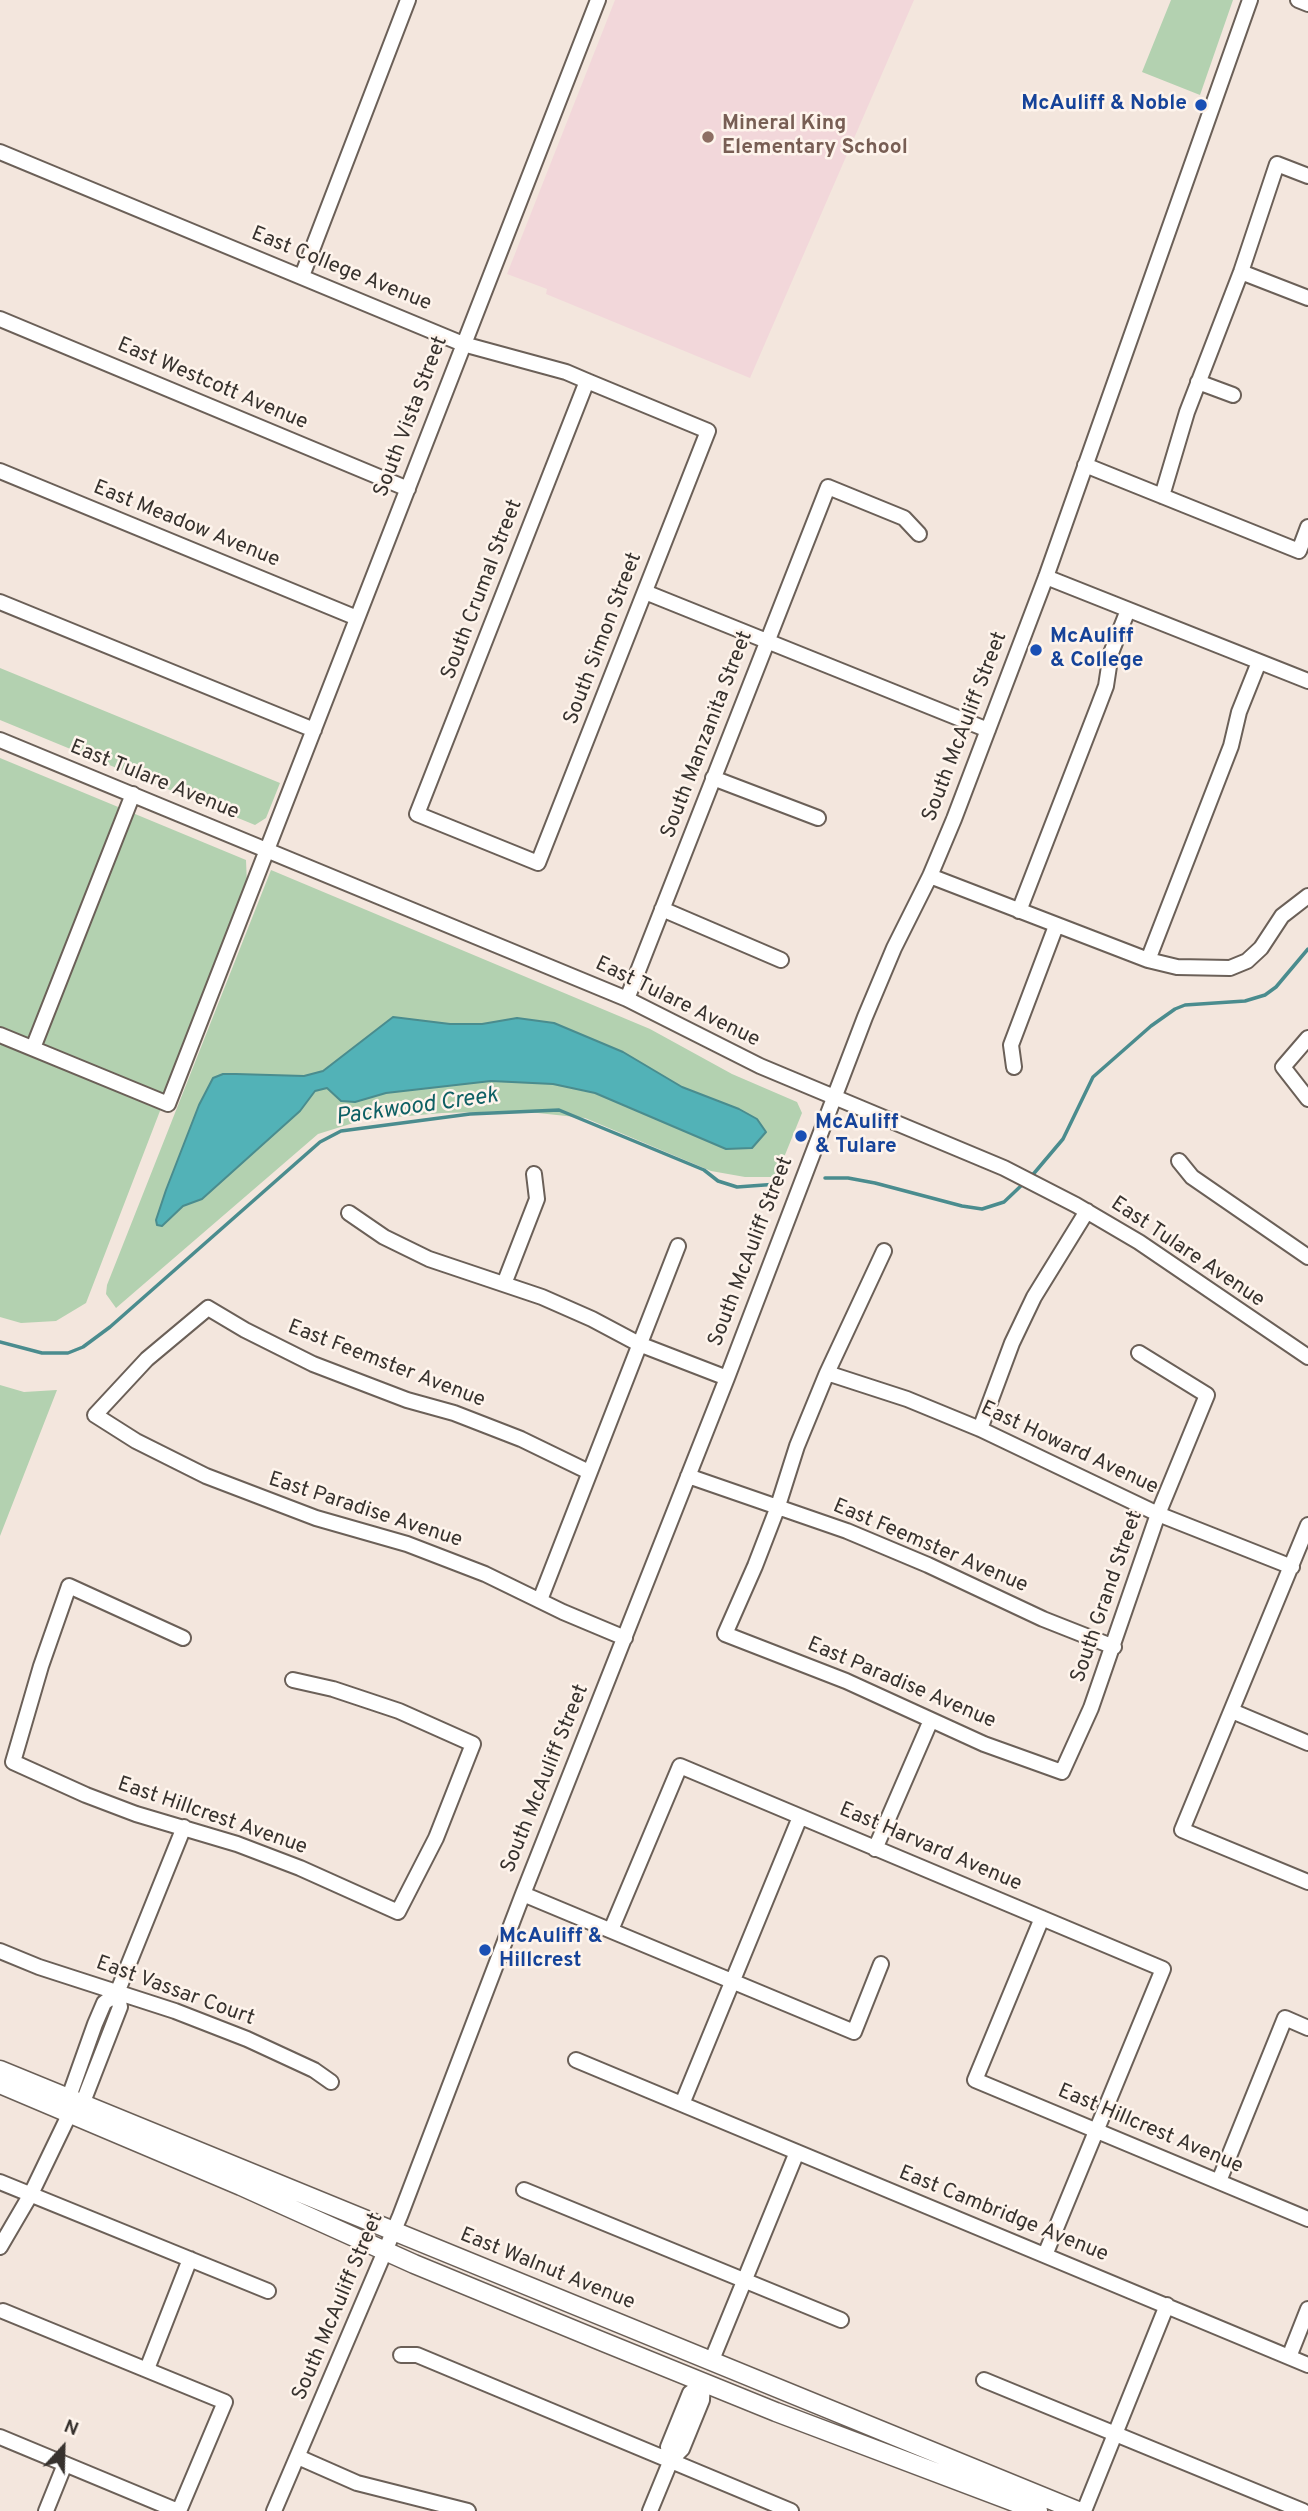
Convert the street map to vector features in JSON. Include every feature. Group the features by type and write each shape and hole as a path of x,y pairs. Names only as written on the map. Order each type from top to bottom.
{"main road":[{"name":"East Walnut Avenue","path":"0,2070 386,2251 601,2341 776,2412 926,2458 1078,2511"},
{"name":"East Walnut Avenue","path":"0,2084 74,2104 802,2399 1038,2511"},
{"path":"601,2341 641,2345 685,2364 711,2362"},
{"path":"703,2382 722,2379 775,2400 802,2399"}],"street":[{"path":"302,276 408,0"},
{"name":"South Vista Street","path":"33,1048 168,1104 598,0"},
{"name":"South McAuliff Street","path":"274,2511 394,2232 835,1096 890,957 930,876 988,730 1046,577 1251,0"},
{"path":"1298,0 1308,4"},
{"name":"East College Avenue","path":"0,152 463,344 587,380 708,431"},
{"path":"1162,496 1198,382 1241,272 1277,164 1308,176"},
{"path":"1241,272 1308,298"},
{"name":"East Westcott Avenue","path":"0,319 408,488"},
{"name":"South Crumal Street","path":"538,863 418,814 587,380"},
{"path":"1198,382 1233,395"},
{"name":"South Simon Street","path":"538,863 708,431"},
{"path":"1085,465 1299,551 1308,527"},
{"name":"East Meadow Avenue","path":"0,471 357,618"},
{"name":"South Manzanita Street","path":"627,999 828,487 904,518 919,534"},
{"path":"1046,577 1308,681"},
{"path":"645,592 988,730"},
{"path":"0,602 314,730"},
{"path":"1019,911 1106,686 1111,653 1128,610"},
{"path":"1148,960 1231,747 1239,712 1259,662"},
{"name":"East Tulare Avenue","path":"0,740 627,999 746,1059 1019,1175 1139,1242 1308,1357"},
{"path":"713,778 818,818"},
{"path":"0,1035 33,1048 133,794"},
{"path":"930,876 1148,960 1177,967 1221,968 1242,964 1261,948 1282,916 1308,896"},
{"path":"662,909 782,960"},
{"path":"1014,1067 1011,1045 1056,926"},
{"path":"1308,1038 1283,1067 1308,1099"},
{"path":"1180,1161 1192,1177 1308,1257"},
{"path":"504,1284 537,1199 534,1174"},
{"path":"980,1429 1012,1343 1034,1297 1087,1211"},
{"path":"349,1213 384,1237 429,1259 542,1297 639,1344 727,1378"},
{"path":"540,1600 678,1246"},
{"path":"777,1509 797,1446 827,1373 884,1251"},
{"name":"East Feemster Avenue","path":"95,1415 147,1359 208,1308 313,1364 521,1439 589,1472"},
{"name":"South Grand Street","path":"1062,1772 1091,1709 1158,1514 1207,1395 1139,1353"},
{"name":"East Howard Avenue","path":"827,1373 907,1399 980,1429 1158,1514 1292,1567"},
{"name":"East Paradise Avenue","path":"95,1415 136,1441 206,1476 316,1518 407,1544 485,1574 625,1638"},
{"name":"East Feemster Avenue","path":"688,1476 928,1564 1043,1619 1114,1647"},
{"name":"East Paradise Avenue","path":"777,1509 724,1634 846,1681 984,1744 1062,1772"},
{"path":"1308,1525 1182,1830 1308,1882"},
{"name":"East Hillcrest Avenue","path":"183,1638 69,1586 41,1666 13,1762 86,1795 237,1844 300,1868 398,1912 436,1838 473,1744 399,1711 333,1689 293,1680"},
{"path":"1232,1711 1308,1743"},
{"path":"876,1849 931,1720"},
{"name":"East Harvard Avenue","path":"611,1930 680,1766 1163,1969 1096,2130"},
{"path":"682,2104 800,1816"},
{"path":"0,2247 31,2194 120,2007 117,1993 184,1828"},
{"path":"523,1894 854,2032 881,1964"},
{"name":"East Hillcrest Avenue","path":"1042,1919 975,2080 1308,2219"},
{"name":"East Vassar Court","path":"0,1951 39,1967 175,2011 247,2039 314,2070 331,2082"},
{"path":"1219,2181 1284,2018 1308,2028"},
{"name":"East Cambridge Avenue","path":"576,2060 1308,2365"},
{"path":"1045,2255 1096,2130"},
{"path":"711,2362 797,2152"},
{"path":"0,2182 268,2291"},
{"path":"524,2190 841,2320"},
{"path":"147,2369 190,2259"},
{"path":"1084,2511 1167,2305"},
{"path":"1289,2357 1308,2309"},
{"path":"0,2437 178,2511 225,2402 3,2311"},
{"path":"401,2355 416,2355 791,2511"},
{"path":"984,2380 1303,2511"},
{"path":"650,2511 671,2460 668,2446 690,2393 703,2382"},
{"path":"298,2457 358,2483 468,2511"},
{"path":"46,2511 65,2464"}],"shaded area":[{"name":"Mineral King Elementary School","path":"615,0 914,0 750,378 546,294 547,289 507,274"}],"green space":[{"path":"1171,0 1233,0 1200,95 1142,72"},
{"path":"0,668 280,783 266,818 255,825 0,720"},
{"path":"0,758 246,860 247,885 86,1303 56,1321 21,1323 0,1317"},
{"path":"271,870 650,1029 732,1074 797,1102 802,1113 776,1177 745,1177 711,1171 585,1118 519,1111 442,1113 363,1120 318,1134 116,1308 106,1294 107,1285"},
{"path":"0,1385 24,1392 57,1390 0,1536"}],"water":[{"path":"393,1017 450,1024 482,1024 517,1018 554,1023 623,1052 682,1087 739,1109 757,1119 766,1132 752,1148 726,1149 595,1093 553,1084 491,1081 386,1093 355,1102 341,1101 327,1088 315,1091 300,1111 202,1199 183,1206 162,1226 157,1225 156,1220 166,1190 199,1105 213,1078 223,1074 304,1076 323,1071"}],"waterway":[{"name":"Packwood Creek","path":"1030,1178 1063,1139 1093,1077 1151,1026 1185,1005 1245,1001 1265,995 1276,987 1308,949"},
{"name":"Packwood Creek","path":"0,1342 42,1353 68,1353 83,1347 110,1327 320,1142 341,1131 470,1114 559,1110 704,1170 718,1181 737,1187 778,1184"},
{"name":"Packwood Creek","path":"825,1178 848,1178 875,1183 982,1209 1004,1202 1024,1183"}],"place":[{"name":"McAuliff & Noble","path":"1201,105"},
{"name":"Mineral King Elementary School","path":"708,137"},
{"name":"McAuliff & College","path":"1036,650"},
{"name":"McAuliff & Tulare","path":"801,1136"},
{"name":"McAuliff & Hillcrest","path":"485,1950"}]}
